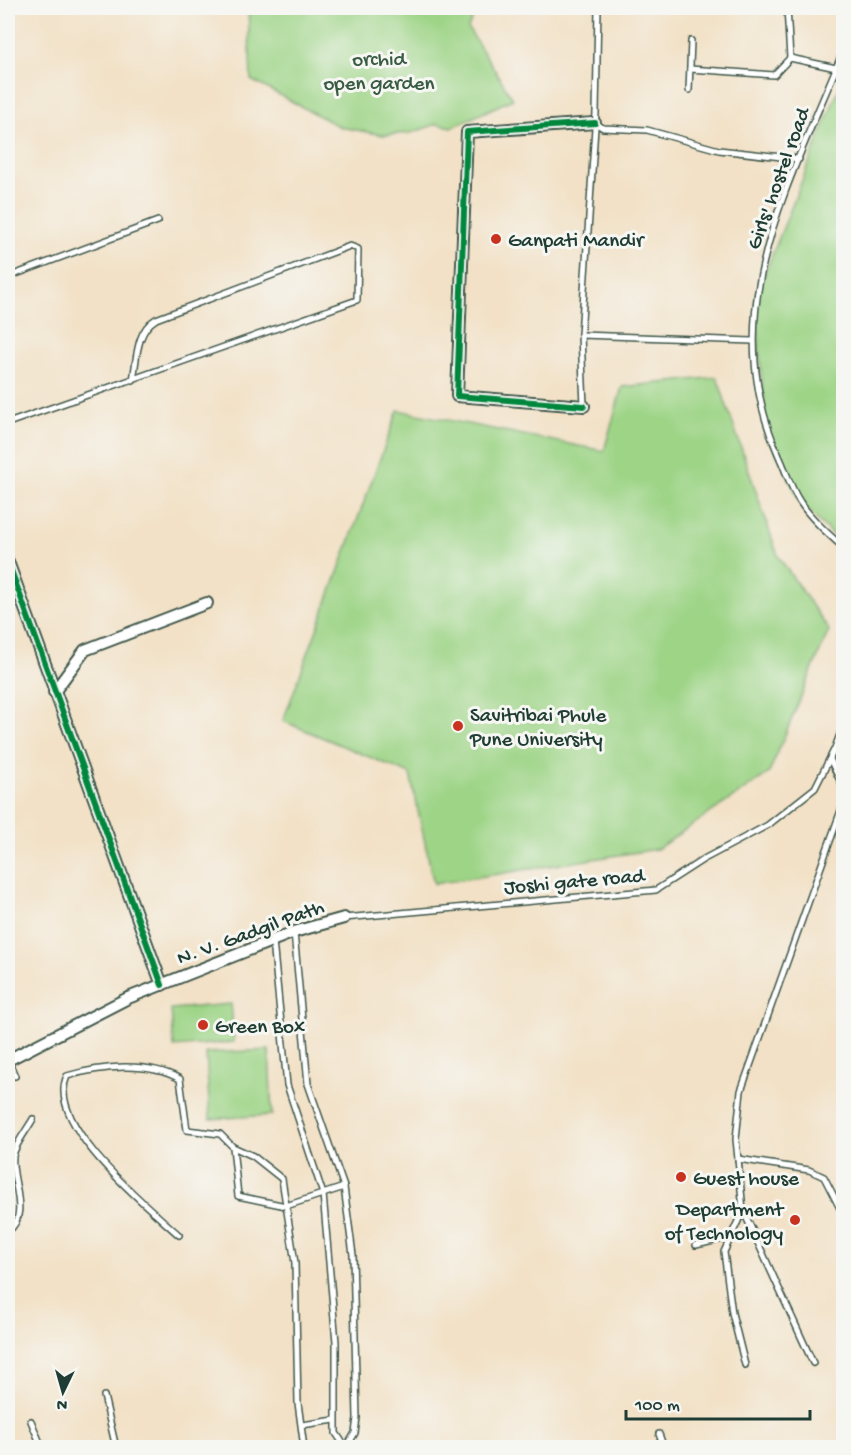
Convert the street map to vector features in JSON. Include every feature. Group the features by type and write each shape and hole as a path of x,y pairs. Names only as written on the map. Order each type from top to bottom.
{"street":[{"path":"584,406 457,396 467,132 595,123"},
{"path":"8,562 162,985"},
{"path":"54,692 85,650 207,603"},
{"name":"N. V. Gadgil Path","path":"8,1060 128,998 294,932 344,918"}],"lane":[{"path":"584,406 581,335 595,123 598,8"},
{"path":"690,69 774,75 790,58 787,8"},
{"path":"689,90 691,41"},
{"name":"Girls' hostel road","path":"843,49 771,229 755,298 753,341 766,428 800,501 843,548"},
{"path":"790,58 836,68"},
{"path":"595,123 603,128 647,130 719,150 799,159"},
{"path":"8,277 158,221"},
{"path":"8,423 133,380 357,300 358,249 350,246 147,324 142,334 133,380"},
{"path":"581,335 753,341"},
{"name":"Joshi gate road","path":"344,918 656,890 704,859 768,825 815,788 830,759 843,724"},
{"path":"830,759 843,789"},
{"path":"813,1363 744,1210 738,1159 737,1115 741,1091 843,802"},
{"path":"273,940 287,1085 323,1194 336,1342 336,1433 346,1448 355,1433 357,1418 353,1255 344,1187 308,1084 294,932"},
{"path":"8,1060 15,1076"},
{"path":"179,1235 110,1170 74,1126 62,1097 67,1076 86,1071 132,1067 173,1075 180,1079 187,1130 220,1134 234,1147 253,1156 282,1179 296,1263 298,1402 304,1448"},
{"path":"8,1231 17,1218 18,1198 13,1154 33,1119"},
{"path":"234,1147 238,1196 286,1206 344,1187"},
{"path":"738,1159 810,1170 824,1177 843,1216"},
{"path":"744,1210 724,1252 732,1313 745,1365"},
{"path":"696,1245 731,1237"},
{"path":"104,1396 116,1448"},
{"path":"302,1425 335,1420"},
{"path":"31,1421 42,1448"},
{"path":"659,1434 664,1448"}],"green space":[{"name":"orchid open garden","path":"248,8 478,8 468,28 513,99 452,127 437,124 411,133 383,135 340,127 251,80"},
{"path":"843,78 843,546 800,502 766,428 755,298"},
{"path":"717,377 778,556 829,630 769,773 657,849 434,884 410,774 283,721 398,410 604,451 622,387"},
{"name":"Green Box","path":"231,1004 234,1042 174,1047 171,1009"},
{"path":"269,1050 272,1115 210,1119 206,1053"}],"cycle path":[{"path":"584,406 457,396 467,132 595,123"},
{"path":"8,562 162,985"}],"place":[{"name":"Ganpati Mandir","path":"496,239"},
{"name":"Savitribai Phule Pune University","path":"458,726"},
{"name":"Green Box","path":"203,1025"},
{"name":"Guest house","path":"681,1177"},
{"name":"Department of Technology","path":"795,1220"}]}
